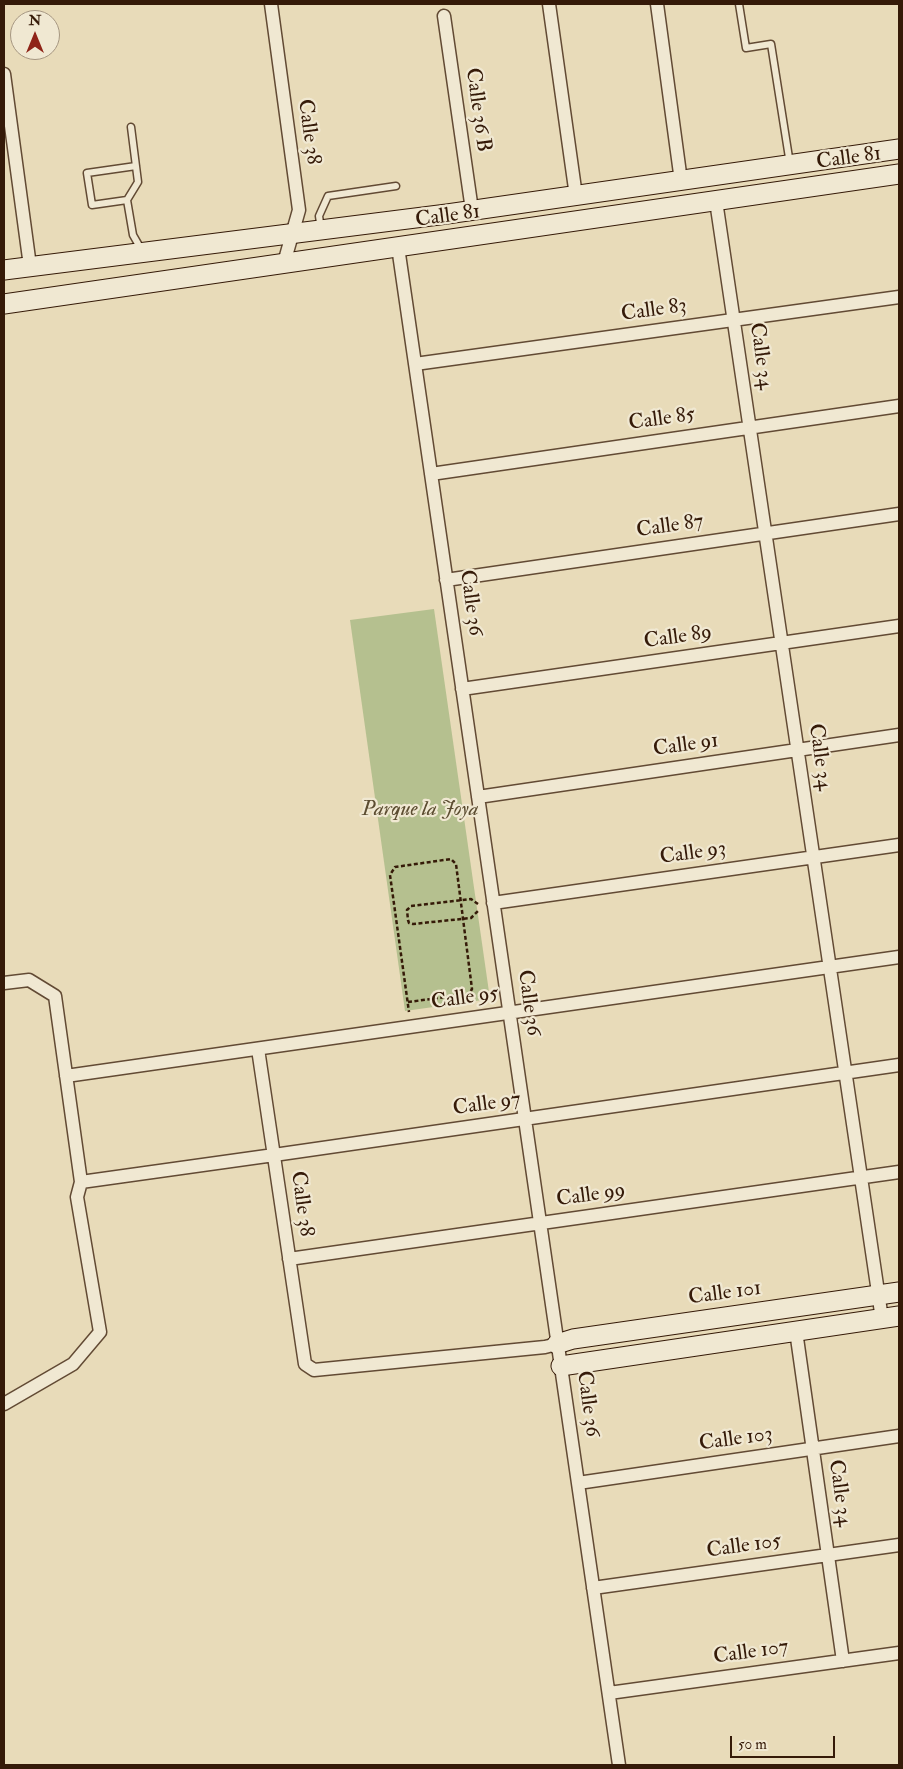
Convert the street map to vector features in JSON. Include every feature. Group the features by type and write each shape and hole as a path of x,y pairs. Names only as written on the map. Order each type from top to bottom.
{"main road":[{"name":"Calle 81","path":"4,270 576,196 899,149"},
{"name":"Calle 81","path":"4,304 899,174"},
{"path":"143,253 147,283"},
{"name":"Calle 101","path":"557,1344 573,1339 899,1292"},
{"path":"561,1366 891,1318"}],"street":[{"name":"Calle 38","path":"271,4 299,210 284,264"},
{"path":"550,4 576,196"},
{"path":"657,4 681,181"},
{"name":"Calle 36 B","path":"444,16 472,210"},
{"path":"4,74 30,266"},
{"name":"Calle 34","path":"716,201 879,1295 891,1318"},
{"name":"Calle 36","path":"398,247 620,1765"},
{"name":"Calle 83","path":"415,364 899,297"},
{"name":"Calle 85","path":"431,474 899,406"},
{"name":"Calle 87","path":"446,580 899,514"},
{"name":"Calle 89","path":"462,689 899,626"},
{"name":"Calle 91","path":"478,797 899,735"},
{"name":"Calle 93","path":"493,903 899,844"},
{"name":"Calle 95","path":"66,1076 899,957"},
{"path":"4,983 29,980 55,996 81,1182 77,1197 100,1332 73,1364 4,1404"},
{"name":"Calle 38","path":"258,1049 304,1364 314,1370 545,1347 557,1344"},
{"name":"Calle 97","path":"81,1182 899,1065"},
{"name":"Calle 99","path":"289,1259 899,1172"},
{"name":"Calle 34","path":"796,1331 843,1661"},
{"name":"Calle 103","path":"578,1482 899,1436"},
{"name":"Calle 105","path":"593,1588 899,1545"},
{"name":"Calle 107","path":"609,1693 899,1654"}],"lane":[{"path":"739,4 746,48 771,44 790,165"},
{"path":"131,128 138,182 127,200 133,235 143,253"},
{"path":"127,200 92,205 87,173 136,166"},
{"path":"321,229 319,216 328,196 396,186"}],"path":[{"path":"408,1002 469,994 472,989 456,864 451,859 395,867 390,875 409,1012"},
{"path":"478,904 471,899 411,906 407,910 408,920 412,924 463,918 474,916 479,910"}],"green space":[{"name":"Parque la Joya","path":"434,609 490,999 405,1011 350,620"}]}
